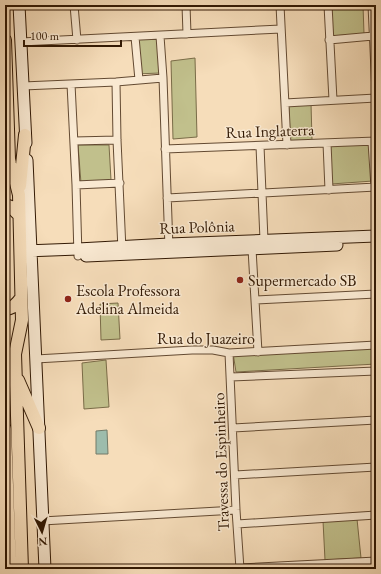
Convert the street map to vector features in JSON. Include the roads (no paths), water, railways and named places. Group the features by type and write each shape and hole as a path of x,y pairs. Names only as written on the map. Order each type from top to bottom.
{"main road":[{"path":"5,40 9,159 19,195"},
{"path":"22,569 16,348 22,320 21,298 25,255 19,215 19,195 25,135"},
{"path":"5,205 11,207 19,215"},
{"path":"5,309 14,306 21,298"},
{"path":"16,376 39,428"},
{"path":"5,429 10,569"},
{"path":"5,558 9,544"}],"street":[{"path":"19,5 25,135 25,255 36,358 45,569"},
{"path":"74,5 77,40"},
{"path":"186,5 187,34"},
{"path":"280,5 287,145"},
{"path":"328,5 333,100"},
{"path":"372,5 376,93"},
{"path":"21,42 282,29"},
{"path":"160,36 163,78 169,248"},
{"path":"329,40 373,36"},
{"path":"135,37 139,80"},
{"path":"23,86 116,82 163,78"},
{"path":"116,82 122,251"},
{"path":"71,84 78,253"},
{"path":"285,103 376,98"},
{"path":"74,141 117,140"},
{"path":"167,198 375,187 374,141"},
{"name":"Rua Inglaterra","path":"165,149 374,141"},
{"path":"327,143 329,190"},
{"path":"260,146 264,240"},
{"path":"76,184 120,183"},
{"name":"Rua Polônia","path":"25,255 122,251 264,240 376,236"},
{"name":"Rua Polônia","path":"169,248 252,249 376,244"},
{"path":"252,249 258,352"},
{"path":"256,300 376,294"},
{"name":"Rua do Juazeiro","path":"36,358 202,350 230,353 258,352 376,345"},
{"name":"Travessa do Espinheiro","path":"230,353 236,510 240,569"},
{"path":"231,378 376,371"},
{"path":"233,428 376,420"},
{"path":"235,475 376,467"},
{"path":"42,521 236,510"},
{"path":"237,524 376,515"},
{"path":"240,569 376,562"}],"place":[{"name":"Supermercado SB","path":"240,280"},
{"name":"Escola Professora Adelina Almeida","path":"68,299"}]}
